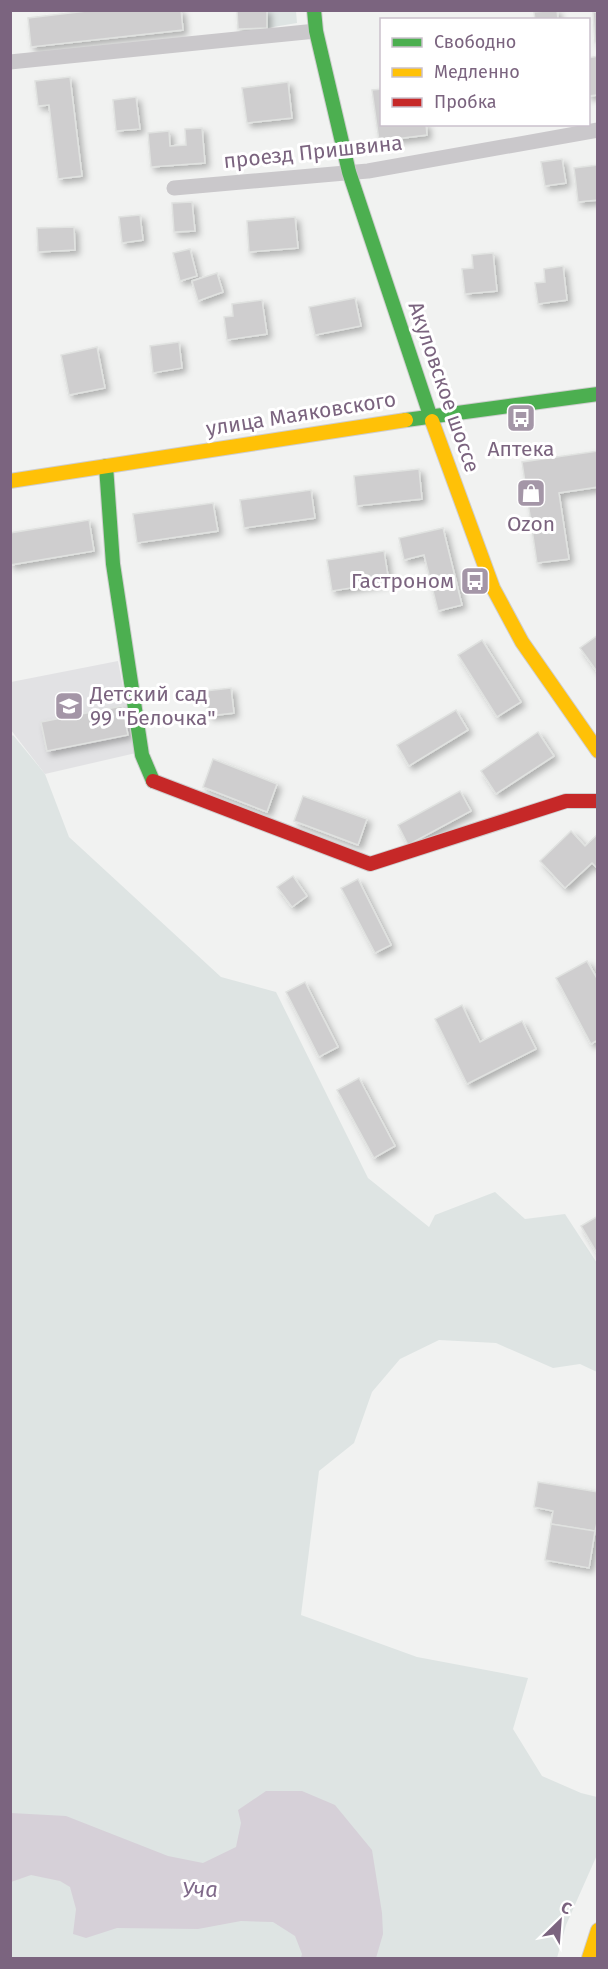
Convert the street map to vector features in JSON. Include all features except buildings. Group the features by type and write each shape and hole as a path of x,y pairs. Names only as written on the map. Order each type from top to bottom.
{"street":[{"name":"Акуловское шоссе","path":"314,10 316,31 350,172 430,416 493,588 522,642 597,751"},
{"path":"10,62 316,31"},
{"name":"проезд Пришвина","path":"174,188 368,171 597,130"},
{"name":"улица Маяковского","path":"10,481 430,416 597,394"},
{"path":"106,466 113,564 142,755 153,782 370,864 566,801 597,801"},
{"path":"589,1959 597,1930"}],"shaded area":[{"path":"267,11 296,11 297,23 267,28"},
{"name":"Детский сад 99 \"Белочка\"","path":"118,661 136,753 45,774 11,730 11,682"},
{"path":"13,735 45,774 69,837 221,977 276,992 368,1178 429,1227 435,1215 495,1192 525,1219 565,1214 597,1263 597,1372 580,1364 553,1368 496,1343 439,1340 400,1359 372,1392 354,1443 319,1471 301,1615 417,1657 528,1678 513,1729 542,1776 581,1793 597,1797 597,1855 566,1925 557,1958 11,1958 10,738"}],"water":[{"name":"Уча","path":"266,1791 302,1791 335,1805 372,1850 383,1934 376,1958 301,1958 302,1954 295,1936 273,1922 241,1921 198,1929 117,1928 86,1938 73,1934 76,1909 70,1887 60,1881 31,1875 11,1882 11,1813 66,1816 168,1856 203,1863 236,1847 241,1823 238,1810"}],"traffic: fast":[{"path":"314,10 316,31 349,172 432,421"},
{"path":"406,420 598,394"},
{"path":"106,466 113,564 142,755 153,781"}],"traffic: slow":[{"path":"10,481 406,420"},
{"path":"432,421 493,588 522,642 598,751"},
{"path":"589,1958 598,1930"}],"traffic: jam":[{"path":"153,781 370,864 566,801 598,801"}],"place":[{"name":"Аптека","path":"521,418"},
{"name":"Ozon","path":"531,493"},
{"name":"Гастроном","path":"475,581"},
{"name":"Детский сад 99 \"Белочка\"","path":"69,706"}]}
